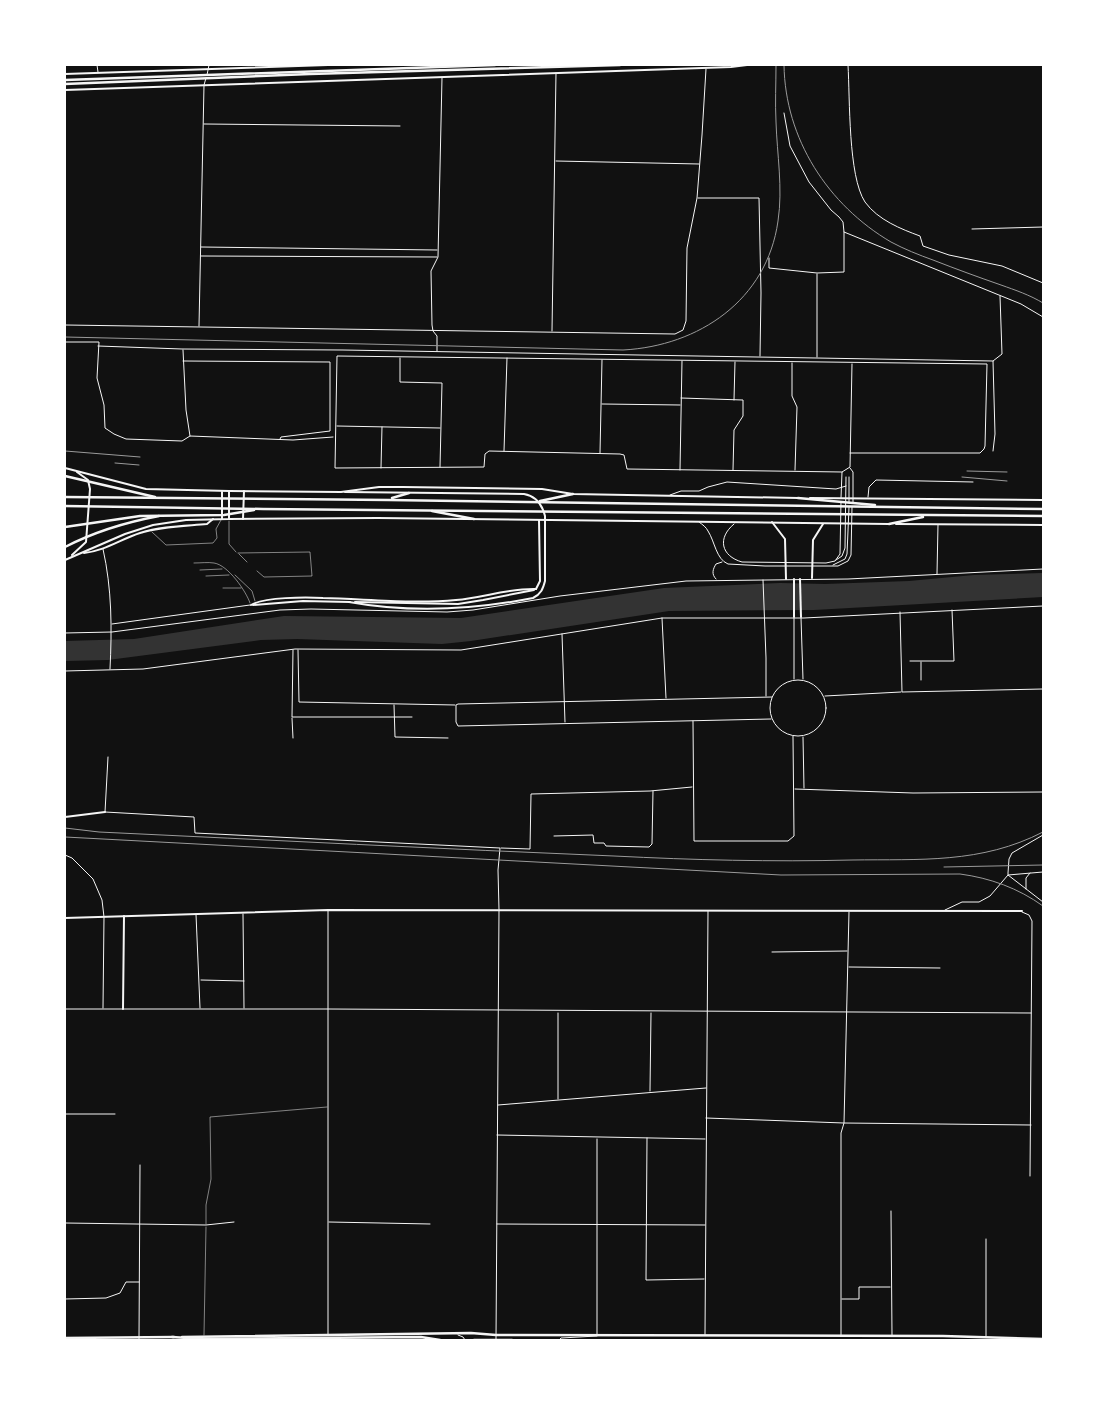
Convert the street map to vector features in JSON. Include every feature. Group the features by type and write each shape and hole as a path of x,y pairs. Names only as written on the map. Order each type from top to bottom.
{"main road":[{"path":"65,80 495,65"},
{"path":"65,84 310,74 620,65"},
{"path":"65,476 161,499"},
{"path":"388,500 409,493"},
{"path":"534,503 573,494"},
{"path":"65,497 1043,509"},
{"path":"798,498 894,506"},
{"path":"65,506 1043,516"},
{"path":"65,527 140,516 168,514 224,515 263,509"},
{"path":"423,510 474,519"},
{"path":"65,547 127,523 168,514"},
{"path":"889,524 930,515"},
{"path":"204,1337 293,1334 454,1333 496,1335 892,1336 1043,1339"},
{"path":"65,1338 421,1337 440,1340"},
{"path":"474,1340 513,1340"}],"street":[{"path":"97,65 98,73"},
{"path":"199,327 204,85 210,65"},
{"path":"65,74 328,65"},
{"path":"65,90 747,65"},
{"path":"848,65 854,163 859,191 866,204 884,220 920,236 923,246 949,255 1002,266 1043,282"},
{"path":"65,325 675,334 683,330 686,322 687,248 697,198 706,68"},
{"path":"552,332 556,73"},
{"path":"437,352 437,336 433,331 431,271 438,257 442,77"},
{"path":"769,258 769,268 817,273 844,272 843,222 809,182 797,160 790,146 784,113"},
{"path":"203,124 400,126"},
{"path":"555,161 700,164"},
{"path":"697,198 759,198 760,357"},
{"path":"972,229 1043,227"},
{"path":"844,232 1021,304 1043,317"},
{"path":"200,247 438,250"},
{"path":"200,256 438,257"},
{"path":"817,273 817,358"},
{"path":"98,346 182,349 994,361 1002,354 1000,296"},
{"path":"65,342 99,342 97,378 104,405 105,428 126,439 182,441 190,436 293,440 333,437"},
{"path":"182,349 186,410 190,436"},
{"path":"850,452 980,453 985,446 986,364 337,356 335,468 484,467 485,454 489,451 620,454 624,455 627,469 842,472 850,467"},
{"path":"400,357 400,382 442,383 440,467"},
{"path":"504,452 507,358"},
{"path":"600,453 602,359"},
{"path":"680,470 682,360"},
{"path":"183,361 330,362 330,431 281,437 280,440"},
{"path":"734,400 735,361"},
{"path":"993,451 996,434 994,361"},
{"path":"792,362 792,396 797,407 795,471"},
{"path":"716,580 713,576 713,570 716,564 723,562 735,565 838,566 848,561 851,555 853,476 850,467 852,363"},
{"path":"681,398 743,400 743,416 734,430 733,470"},
{"path":"601,404 681,405"},
{"path":"336,426 441,428"},
{"path":"381,468 382,427"},
{"path":"65,468 146,490 524,494 531,495 543,507 545,516 545,581 544,588 539,595 533,598 476,607 444,609 386,608 349,602"},
{"path":"70,469 88,480 90,489 86,542 71,557"},
{"path":"835,561 841,550 842,472"},
{"path":"737,522 724,534 723,542 729,556 734,560 742,562 826,563 835,561 842,556 845,548 846,486 848,477 847,554 845,559 838,564 830,566"},
{"path":"868,498 869,487 876,480 974,482"},
{"path":"667,496 680,491 699,491 727,482 836,489 846,486"},
{"path":"341,492 379,487 403,487 542,489 573,494 667,496 1043,500"},
{"path":"222,491 222,519"},
{"path":"229,491 229,519"},
{"path":"243,519 244,491"},
{"path":"82,553 103,549 128,537 160,528 207,524 213,519"},
{"path":"65,560 125,534 153,525 164,522 213,519 474,519 1043,526"},
{"path":"112,624 251,605 303,601 458,604 531,592 536,589 540,581 539,520"},
{"path":"699,521 707,529 723,562"},
{"path":"772,522 785,539 786,579"},
{"path":"812,578 813,540 823,524"},
{"path":"937,574 938,524"},
{"path":"103,549 108,578 112,624 110,670"},
{"path":"65,633 112,632 280,610 447,612 662,582 812,578 848,579 1043,569"},
{"path":"763,579 766,696"},
{"path":"794,579 794,680"},
{"path":"800,579 803,680"},
{"path":"251,605 255,602 312,597 417,601 455,600 536,589"},
{"path":"65,671 143,669 293,649 461,650 662,618 801,618 952,609 1043,606"},
{"path":"910,661 954,661 952,609"},
{"path":"900,612 902,692"},
{"path":"662,618 666,699"},
{"path":"562,634 565,722"},
{"path":"293,649 293,738"},
{"path":"298,649 299,702 456,705 772,696"},
{"path":"921,680 922,661"},
{"path":"794,680 803,680 818,688 823,696 826,703 824,719 816,730 804,736 793,736 784,733 777,727 771,719 769,712 772,696 782,685 794,680"},
{"path":"823,696 1043,689"},
{"path":"394,704 394,737 448,738"},
{"path":"456,705 456,722 458,726 565,722 771,719"},
{"path":"292,717 412,717"},
{"path":"693,721 694,841 788,841 794,836 793,736"},
{"path":"804,736 804,789"},
{"path":"105,812 108,757"},
{"path":"65,817 105,812 194,817 195,833 530,849 532,794 693,787"},
{"path":"794,789 914,792 1043,792"},
{"path":"554,836 593,835 594,844 649,847 652,844 653,790"},
{"path":"943,911 962,902 979,902 990,896 1008,875 1009,859 1012,853 1043,835"},
{"path":"496,1340 498,870 500,848"},
{"path":"65,855 72,858 93,879 102,900 104,917 103,1009"},
{"path":"1026,889 1026,878 1030,872"},
{"path":"1008,875 1043,872"},
{"path":"1008,875 1043,902"},
{"path":"328,910 328,1340"},
{"path":"65,918 328,910 849,910 1022,912 1029,914 1032,921 1030,1176"},
{"path":"840,1336 841,1133 844,1124 849,910"},
{"path":"705,1336 708,911"},
{"path":"242,913 244,1008"},
{"path":"196,914 200,1009"},
{"path":"123,1009 124,916"},
{"path":"772,952 848,951"},
{"path":"848,967 940,968"},
{"path":"200,980 244,981"},
{"path":"65,1009 244,1008 1032,1013"},
{"path":"558,1011 558,1099"},
{"path":"650,1092 651,1012"},
{"path":"497,1105 706,1088"},
{"path":"65,1114 116,1114"},
{"path":"706,1118 844,1124 1030,1126"},
{"path":"497,1135 706,1139"},
{"path":"559,1340 561,1338 592,1338 598,1335 597,1138"},
{"path":"647,1138 646,1280 705,1279"},
{"path":"139,1339 140,1165"},
{"path":"890,1211 892,1336"},
{"path":"65,1223 206,1225 234,1222"},
{"path":"328,1222 430,1224"},
{"path":"496,1224 705,1225"},
{"path":"986,1239 986,1337"},
{"path":"65,1299 106,1298 120,1293 126,1282 140,1282"},
{"path":"841,1299 859,1299 859,1287 891,1287"},
{"path":"454,1333 465,1340"},
{"path":"293,1334 297,1340"},
{"path":"357,1340 362,1334"},
{"path":"513,1340 514,1335"}],"lane":[{"path":"151,531 166,545 213,544 217,538 216,529 222,519"},
{"path":"229,519 229,544 248,562"},
{"path":"238,553 310,552 312,576 264,578 257,571"},
{"path":"194,563 215,563 224,569 243,588 251,605"},
{"path":"200,570 224,569"},
{"path":"206,576 231,575"},
{"path":"235,575 252,592 256,606"},
{"path":"224,588 243,588"},
{"path":"204,1337 206,1206 211,1179 210,1117 327,1107"}],"shaded area":[{"path":"1043,573 1043,597 814,610 669,611 442,644 297,639 261,640 108,660 65,661 65,641 134,639 284,616 461,618 664,588 780,583 825,584 909,581 974,575"}],"railway":[{"path":"65,337 623,350 651,347 678,339 703,328 725,314 744,295 760,274 771,249 778,221 780,196 776,115 776,65"},
{"path":"784,65 786,92 792,119 802,144 814,167 848,209 868,227 901,247 1022,293 1043,303"},
{"path":"65,451 140,457"},
{"path":"115,463 139,465"},
{"path":"967,471 1007,472"},
{"path":"962,477 1007,481"},
{"path":"65,828 99,832 673,859 762,861 950,858 997,850 1043,832"},
{"path":"65,837 781,875 960,874 982,878 1003,885 1024,894 1043,906"},
{"path":"944,867 1043,865"}]}
